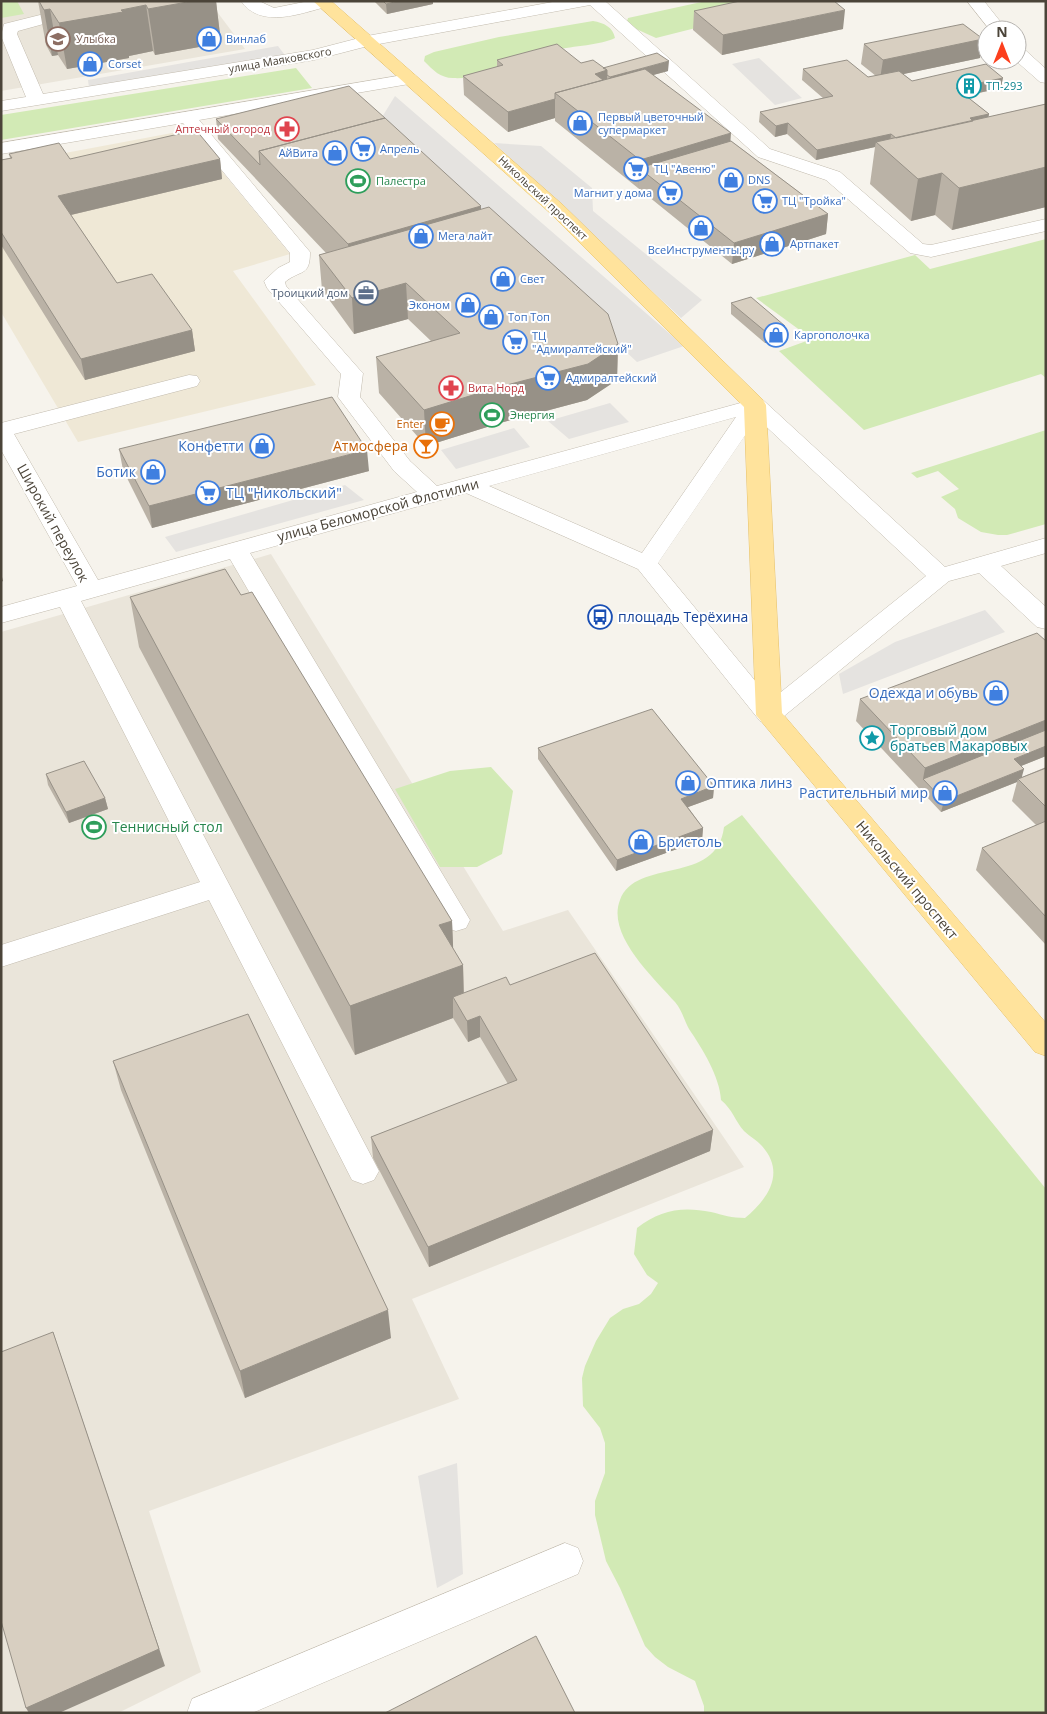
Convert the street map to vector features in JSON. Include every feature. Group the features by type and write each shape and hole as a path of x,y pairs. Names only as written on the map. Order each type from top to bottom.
{"main road":[{"name":"Никольский проспект","path":"322,2 495,154 588,240 714,368 755,405"},
{"path":"755,405 769,715"},
{"name":"Никольский проспект","path":"769,715 1046,1044"}],"street":[{"path":"37,100 8,34 10,28 22,24 41,22 52,16 50,1"},
{"path":"249,1 256,9 271,14 322,2"},
{"name":"улица Маяковского","path":"1,106 314,56 366,41 586,1"},
{"path":"595,1 764,153 833,176 917,249 931,251 1046,225"},
{"path":"975,1 991,20"},
{"path":"1027,63 1046,78"},
{"path":"1,149 409,79"},
{"path":"187,117 300,252 300,265 274,280 277,288 352,373 348,396 402,466 432,494"},
{"path":"2,430 189,381"},
{"path":"646,564 755,405 941,576"},
{"name":"улица Беломорской Флотилии","path":"1,615 755,405"},
{"name":"Широкий переулок","path":"2,430 217,887 363,1171"},
{"path":"467,486 646,564 769,715 941,576 1046,545"},
{"path":"236,550 456,920"},
{"path":"984,564 1046,621"},
{"path":"1,956 217,887"},
{"path":"206,1713 565,1561"}],"shaded area":[{"path":"1,1 209,1 245,49 1,91"},
{"path":"278,46 287,58 89,88 88,80"},
{"path":"759,58 802,98 775,105 732,64"},
{"path":"395,96 684,346 637,362 379,122"},
{"path":"188,130 290,254 233,271 316,385 78,442 1,312 1,165"},
{"path":"494,143 541,146 592,188 593,211 702,300 681,318"},
{"path":"610,403 629,422 569,439 548,421"},
{"path":"514,428 530,447 456,469 441,450"},
{"path":"345,485 364,500 176,552 165,537"},
{"path":"271,554 503,931 568,910 744,1167 412,1299 459,1399 149,1511 201,1672 118,1713 1,1713 1,632"},
{"path":"985,610 1005,632 843,694 839,674 895,642"},
{"path":"457,1463 463,1574 437,1588 418,1476"}],"green space":[{"path":"1,1 17,1 24,14 1,18"},
{"path":"706,1 803,1 656,38 634,28 627,21 628,18"},
{"path":"593,21 607,26 615,38 603,42 556,50 478,76 465,78 444,77 424,61 425,56 434,52 499,37"},
{"path":"296,68 312,88 1,140 1,115"},
{"path":"1046,239 1046,378 1041,374 864,430 779,351 812,339 756,298 915,255 930,269"},
{"path":"1046,430 1046,524 1007,535 981,532 958,518 955,509 941,497 959,489 938,471 917,478 911,473"},
{"path":"491,767 513,791 502,854 477,867 440,867 395,789 450,771"},
{"path":"742,815 1046,1189 1046,1713 704,1713 704,1706 695,1681 668,1667 645,1646 606,1561 595,1515 595,1501 605,1473 605,1443 600,1428 583,1406 582,1378 596,1341 610,1318 623,1309 639,1304 651,1294 658,1283 647,1275 634,1254 637,1228 663,1213 690,1209 745,1218 761,1203 767,1194 773,1176 773,1166 769,1156 760,1144 744,1131 721,1100 714,1072 677,1005 645,969 626,942 620,927 618,913 620,900 629,887 642,879 692,865 707,857 718,845 724,827"}],"building":[{"path":"39,1 193,1 148,9 146,5 121,10 123,12 59,23 50,9 44,10"},
{"path":"383,1 399,1 386,4"},
{"path":"740,1 834,1 845,10 723,35 694,11"},
{"path":"963,24 977,34 977,40 883,60 864,44"},
{"path":"557,44 581,63 593,60 607,70 595,74 603,80 555,93 555,99 508,112 463,76 503,65 497,60"},
{"path":"657,53 669,61 610,77 607,75 607,70 603,68"},
{"path":"847,60 868,77 899,71 912,81 977,66 977,70 993,70 1003,78 956,88 989,114 970,118 973,121 896,138 891,134 817,150 788,123 776,126 760,112 833,96 803,69"},
{"path":"645,69 731,133 640,160 555,93"},
{"path":"349,86 385,118 259,151 260,165 216,119"},
{"path":"1046,104 1046,167 959,188 942,173 918,179 876,142"},
{"path":"385,118 481,206 348,244 259,151"},
{"path":"196,130 220,159 58,196 117,283 152,274 192,330 81,359 1,232 1,160 12,158 9,154 59,143 70,159"},
{"path":"731,141 828,214 734,243 639,168"},
{"name":"ТЦ \"Адмиралтейский\"","path":"489,207 608,314 618,344 588,364 499,387 424,410 376,357 460,333 406,283 352,298 319,255"},
{"path":"751,297 785,326 766,332 731,303"},
{"path":"332,397 367,450 149,506 119,449"},
{"path":"225,569 241,595 252,592 452,921 439,925 463,965 350,1006 130,597"},
{"path":"1037,633 1046,641 1046,720 925,768 860,699"},
{"path":"652,709 714,786 681,799 703,828 617,860 538,748"},
{"path":"1046,730 1046,746 1014,759 1024,769 944,801 923,779"},
{"path":"84,761 105,798 66,812 46,774"},
{"path":"1046,768 1046,807 1018,779"},
{"path":"1046,821 1046,917 982,848"},
{"path":"595,953 713,1130 428,1247 371,1137 517,1080 480,1016 467,1021 453,997 506,977 510,985"},
{"path":"248,1014 388,1310 240,1371 113,1061"},
{"path":"53,1332 159,1649 26,1708 1,1621 1,1352"},
{"path":"536,1636 575,1713 385,1713"}],"place":[{"name":"Улыбка","path":"58,39"},
{"name":"Винлаб","path":"209,39"},
{"name":"Corset","path":"90,64"},
{"name":"ТП-293","path":"969,86"},
{"name":"Первый цветочный супермаркет","path":"580,123"},
{"name":"Аптечный огород","path":"287,129"},
{"name":"Апрель","path":"363,149"},
{"name":"АйВита","path":"335,153"},
{"name":"ТЦ \"Авеню\"","path":"636,169"},
{"name":"DNS","path":"731,180"},
{"name":"Палестра","path":"358,181"},
{"name":"Магнит у дома","path":"670,193"},
{"name":"ТЦ \"Тройка\"","path":"765,201"},
{"name":"ВсеИнструменты.ру","path":"701,228"},
{"name":"Мега лайт","path":"421,236"},
{"name":"Артпакет","path":"772,244"},
{"name":"Свет","path":"503,279"},
{"name":"Троицкий дом","path":"366,293"},
{"name":"Эконом","path":"468,305"},
{"name":"Топ Топ","path":"491,317"},
{"name":"Каргополочка","path":"776,335"},
{"name":"ТЦ \"Адмиралтейский\"","path":"515,342"},
{"name":"Адмиралтейский","path":"548,378"},
{"name":"Вита Норд","path":"451,388"},
{"name":"Энергия","path":"492,415"},
{"name":"Enter","path":"442,424"},
{"name":"Конфетти","path":"262,446"},
{"name":"Атмосфера","path":"426,446"},
{"name":"Ботик","path":"153,472"},
{"name":"ТЦ \"Никольский\"","path":"208,493"},
{"name":"площадь Терёхина","path":"600,617"},
{"name":"Одежда и обувь","path":"996,693"},
{"name":"Торговый дом братьев Макаровых","path":"872,738"},
{"name":"Оптика линз","path":"688,783"},
{"name":"Растительный мир","path":"945,793"},
{"name":"Теннисный стол","path":"94,827"},
{"name":"Бристоль","path":"641,842"}]}
